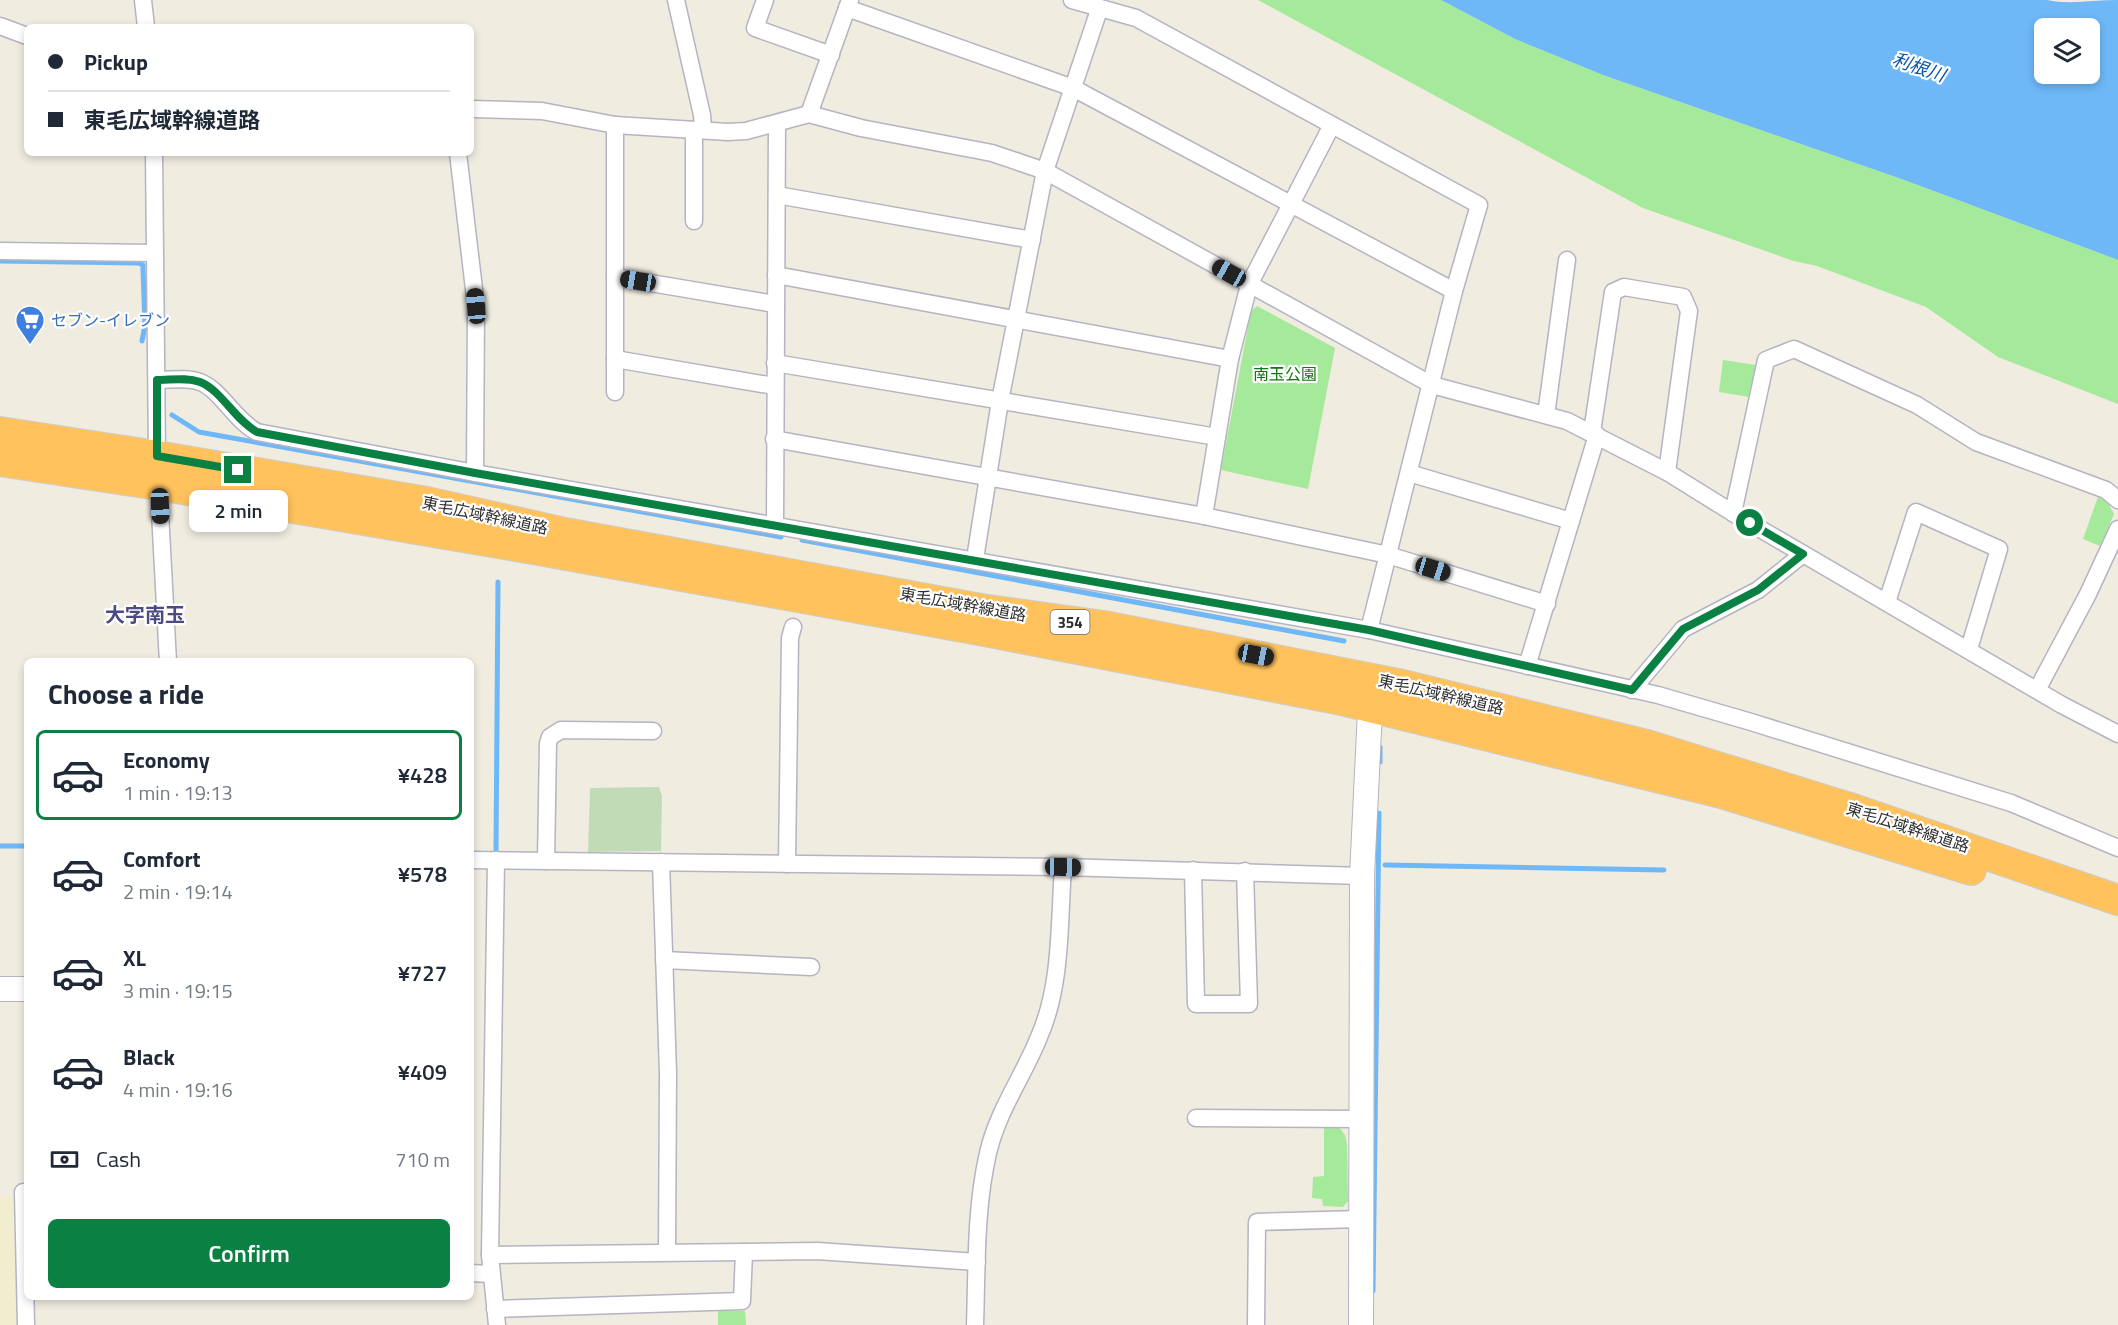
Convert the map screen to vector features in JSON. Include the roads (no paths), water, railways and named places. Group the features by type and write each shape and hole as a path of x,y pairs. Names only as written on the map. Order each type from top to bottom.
{"highway":[{"name":"東毛広域幹線道路","path":"0,432 158,470 1337,699 1514,740 1721,793 1956,865 2118,921"},
{"name":"東毛広域幹線道路","path":"0,461 158,470 427,502 565,532 981,609 1104,626 1372,678 1647,745 1873,816 2118,900"}],"street":[{"path":"143,0 146,24"},
{"path":"676,0 702,115 698,130 694,220"},
{"path":"765,0 755,28 831,55"},
{"path":"1072,0 1099,10 1136,18 1479,205 1454,291 1369,630"},
{"path":"809,114 848,4 1073,88 1454,291"},
{"path":"975,559 990,478 1000,401 1045,171 1099,10"},
{"path":"0,26 24,35"},
{"path":"474,110 542,111 615,125 746,131 809,114 861,128 992,153 1045,171 1432,385 1546,415 1594,434 1667,472 1733,513 2037,690 2118,734"},
{"path":"775,524 777,123"},
{"path":"615,125 615,392"},
{"path":"1204,516 1230,359 1249,285 1332,125"},
{"path":"154,156 158,470 168,658"},
{"path":"458,156 476,306 475,473"},
{"path":"777,195 1032,240"},
{"path":"0,250 154,253"},
{"path":"1546,415 1567,260"},
{"path":"776,275 1230,359"},
{"path":"615,277 776,304"},
{"path":"1527,666 1571,521 1594,434 1613,292 1624,287 1683,297 1689,311 1667,472"},
{"path":"1733,513 1766,360 1794,350 1917,405 1976,442 2106,490 2118,500"},
{"path":"615,359 774,386"},
{"path":"775,363 1217,437"},
{"path":"157,380 201,382 209,387 244,425 257,432 475,473 1369,630 1632,690 1751,722 2011,803 2118,848"},
{"path":"774,439 1204,516 1388,555 1547,604"},
{"path":"1409,473 1571,521"},
{"path":"1887,602 1916,512 1999,549 1969,649"},
{"path":"2037,690 2088,594 2118,529"},
{"path":"1632,690 1683,629 1758,590 1803,554"},
{"path":"787,864 790,638 793,627"},
{"path":"1361,1325 1362,876 1372,678"},
{"path":"546,861 548,743 550,737 561,730 653,731"},
{"path":"474,860 1063,867 1362,876"},
{"path":"496,860 490,1255 490,1274 496,1317 742,1301 744,1252"},
{"path":"661,862 668,1073 667,1252"},
{"path":"975,1325 978,1209 996,1125 1040,1037 1054,992 1063,867"},
{"path":"1193,870 1196,1004 1250,1004 1245,871"},
{"path":"664,960 811,967"},
{"path":"0,989 24,989"},
{"path":"1196,1118 1361,1119"},
{"path":"24,1192 24,1236"},
{"path":"1256,1325 1257,1222 1360,1219"},
{"path":"490,1255 817,1251 977,1262"},
{"path":"474,1273 490,1274"},
{"path":"25,1300 26,1325"}],"water":[{"name":"利根川","path":"1441,0 2047,0 2073,2 2118,0 2118,260 1907,181 1603,75 1515,39"}],"waterway":[{"path":"0,261 138,263 143,265 145,325 142,341"},
{"path":"172,415 199,432 781,537"},
{"path":"802,540 1344,641"},
{"path":"496,852 498,582"},
{"path":"1380,747 1380,762"},
{"path":"1373,1291 1379,813"},
{"path":"0,846 24,846"},
{"path":"1385,865 1664,870"}],"place":[{"name":"セブン-イレブン","path":"30,346"}],"district":[{"name":"大字南玉","path":"145,614"}],"park label":[{"name":"南玉公園","path":"1285,374"}]}
